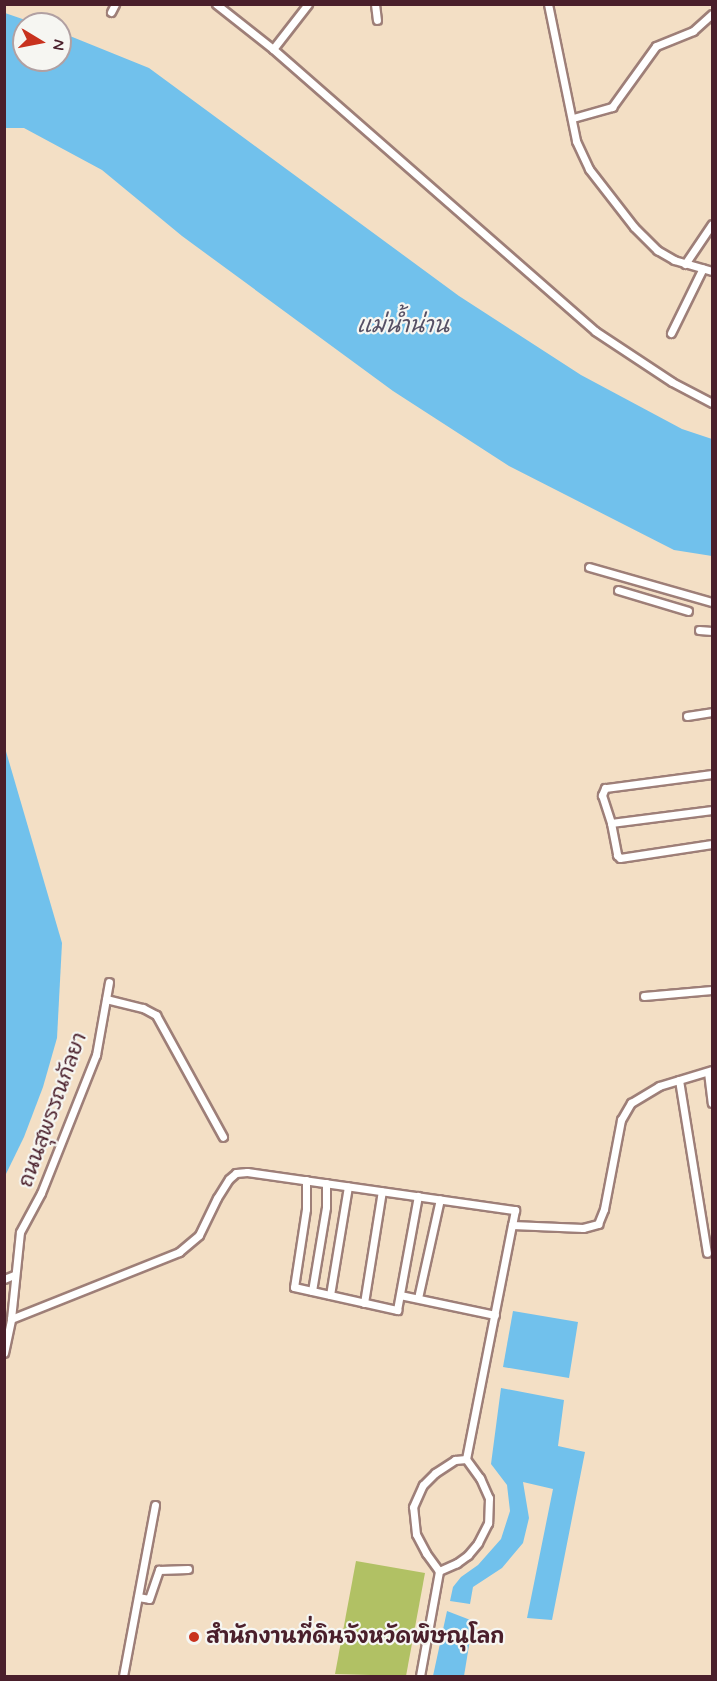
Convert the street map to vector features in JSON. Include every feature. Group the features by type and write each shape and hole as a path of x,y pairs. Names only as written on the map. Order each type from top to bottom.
{"street":[{"path":"111,12 115,4"},
{"path":"216,4 273,49 595,331 672,381 712,403"},
{"path":"273,49 308,4"},
{"path":"375,4 377,20"},
{"path":"548,5 576,141 589,169 634,227 657,250 685,264 712,271"},
{"path":"573,118 612,107 656,46 708,23 712,14"},
{"path":"685,264 712,224"},
{"path":"671,333 703,268"},
{"path":"589,567 712,602"},
{"path":"618,591 688,611"},
{"path":"669,605 672,592"},
{"path":"699,630 712,631"},
{"path":"687,716 712,712"},
{"path":"712,774 605,788 602,802 611,823 617,855 620,858 712,844"},
{"path":"611,823 712,810"},
{"name":"ถนนสุพรรณกัลยา","path":"4,1353 11,1319 20,1232 38,1200 96,1055 109,982"},
{"path":"644,996 712,990"},
{"path":"106,999 143,1008 156,1015 223,1137"},
{"path":"512,1225 583,1228 598,1224 604,1209 621,1120 631,1103 659,1086 710,1071 712,1103"},
{"path":"679,1080 707,1253"},
{"path":"11,1319 179,1252 200,1235 217,1198 229,1179 236,1173 247,1172 515,1210 465,1459 486,1488 490,1506 488,1523 478,1543 468,1555 439,1571"},
{"path":"306,1180 306,1209 294,1287 398,1310 418,1196"},
{"path":"312,1291 326,1207 326,1183"},
{"path":"330,1295 348,1186"},
{"path":"364,1303 382,1191"},
{"path":"418,1299 440,1199"},
{"path":"4,1279 14,1275"},
{"path":"400,1295 495,1315"},
{"path":"420,1677 439,1571 416,1534 413,1507 423,1485 435,1473 455,1460 465,1459"},
{"path":"123,1677 155,1505"},
{"path":"138,1598 149,1599 159,1570 188,1569"}],"green space":[{"path":"356,1561 425,1573 406,1676 335,1674"}],"water":[{"name":"แม่น้ำน่าน","path":"5,13 12,15 12,72 72,72 72,37 149,68 459,296 581,375 682,429 712,439 712,556 674,550 509,466 393,391 182,236 102,170 24,128 5,128"},
{"path":"5,748 62,943 57,1038 43,1087 24,1137 5,1176"},
{"path":"513,1311 578,1322 569,1378 503,1367"},
{"path":"501,1388 564,1400 558,1446 585,1452 552,1620 527,1618 553,1489 523,1482 529,1518 523,1543 502,1568 473,1587 470,1604 450,1601 453,1587 461,1577 478,1565 501,1539 510,1511 507,1485 491,1464"},
{"path":"447,1611 473,1621 464,1676 433,1676"}],"place":[{"name":"สำนักงานที่ดินจังหวัดพิษณุโลก","path":"194,1637"}]}
